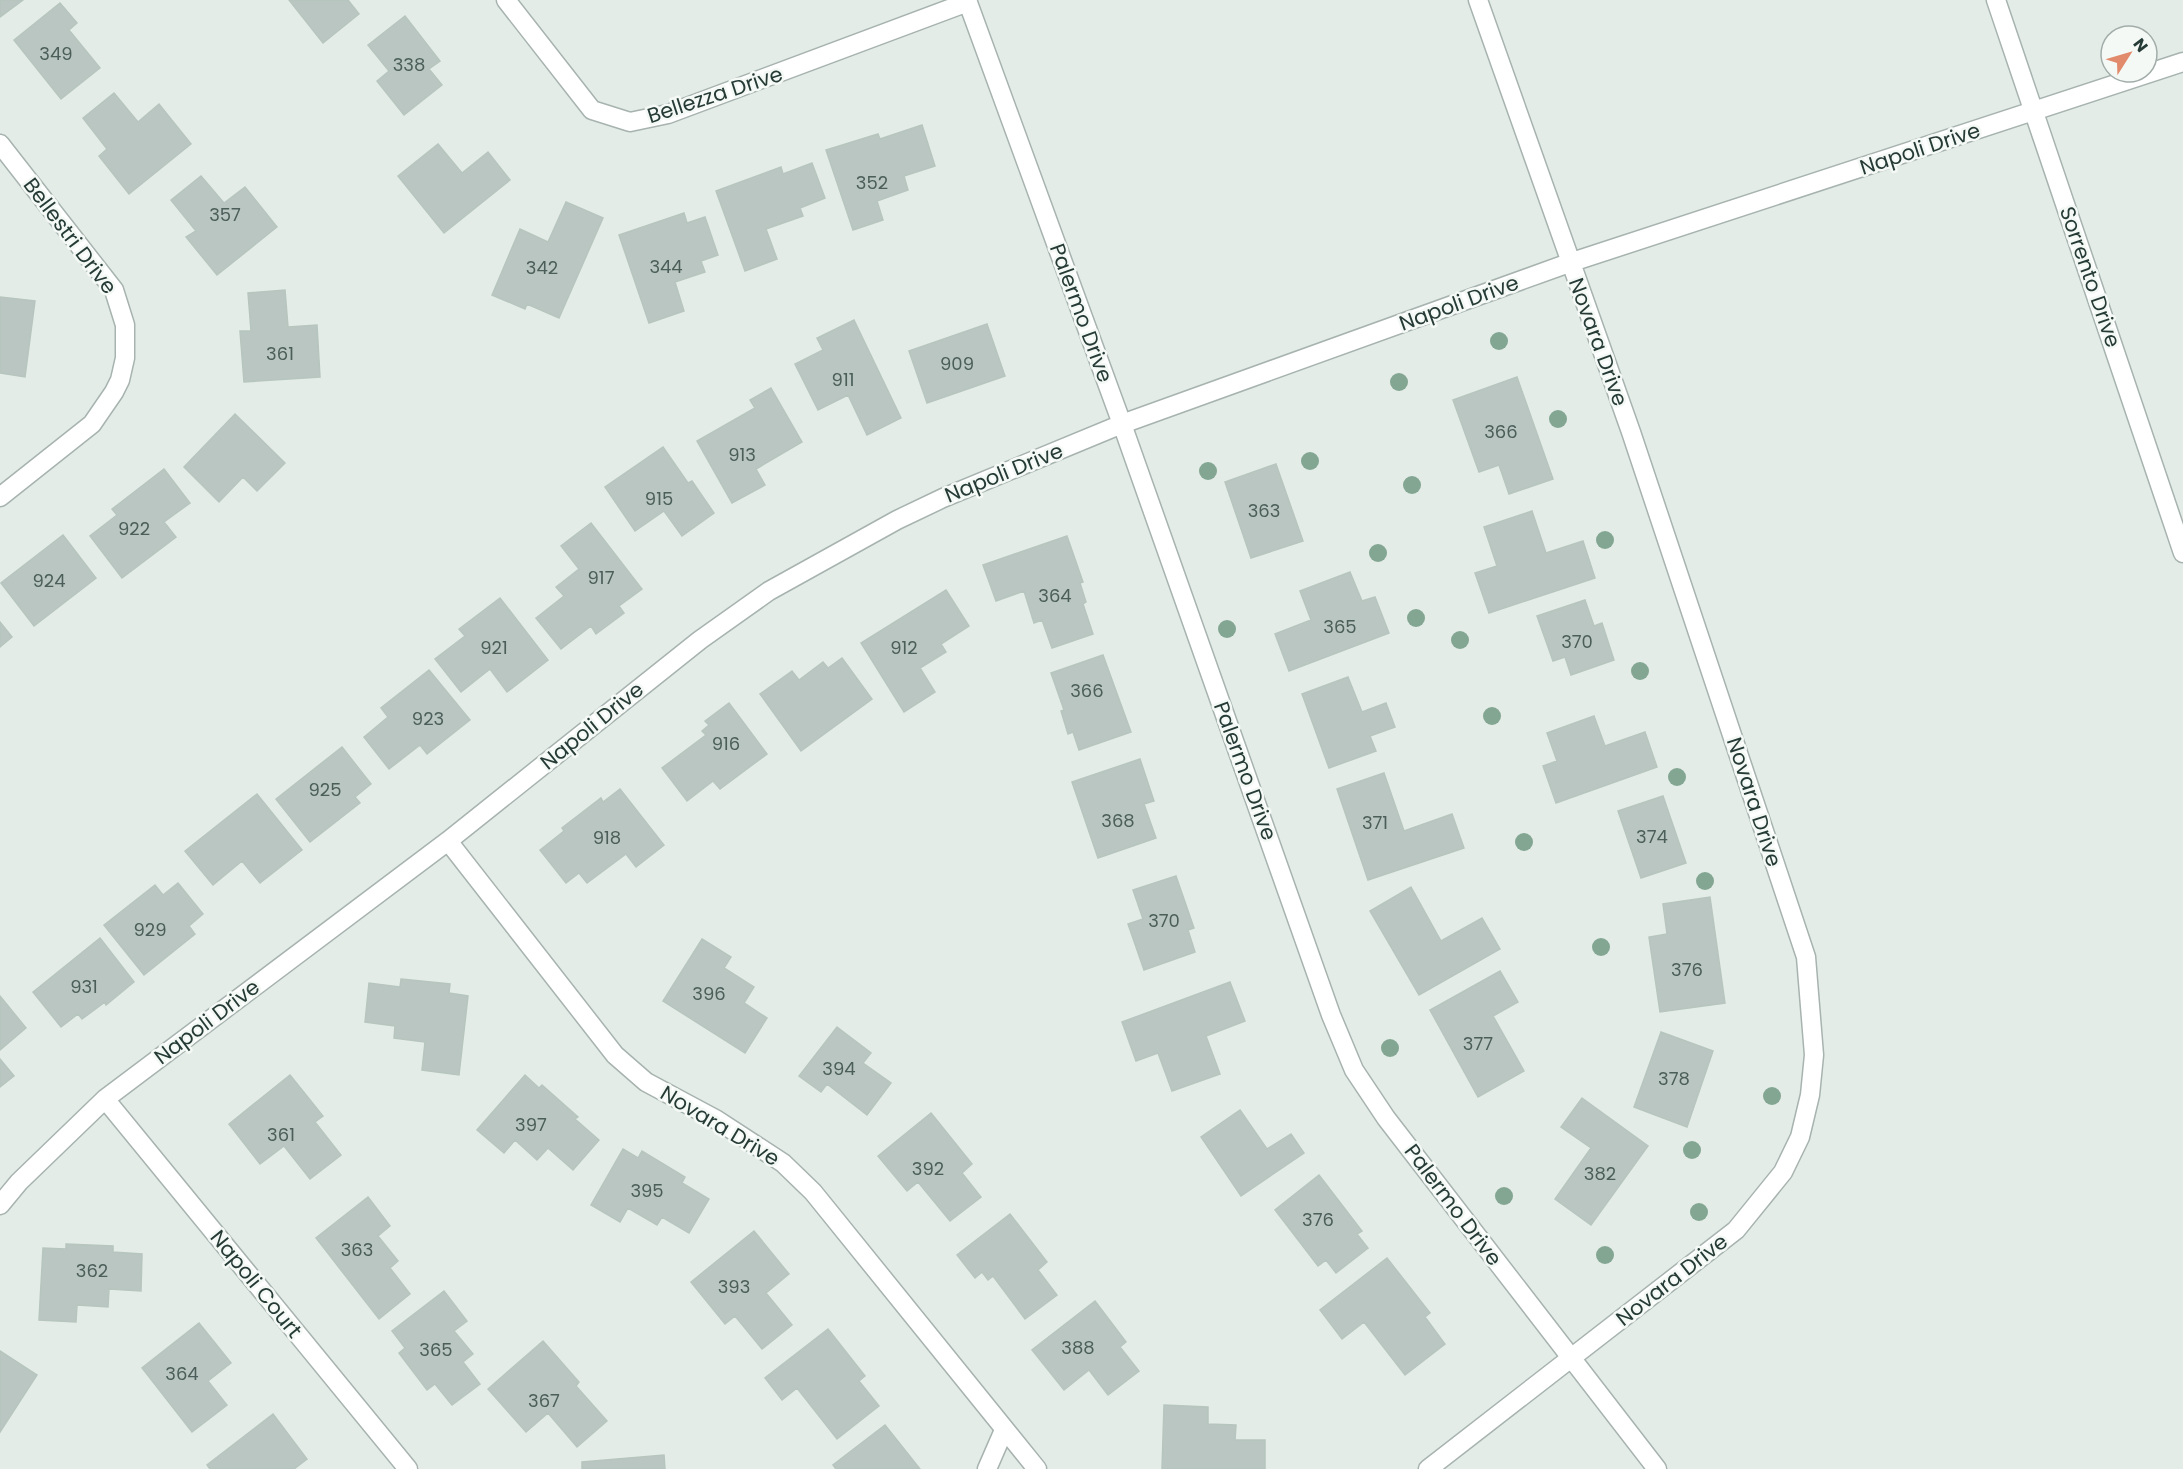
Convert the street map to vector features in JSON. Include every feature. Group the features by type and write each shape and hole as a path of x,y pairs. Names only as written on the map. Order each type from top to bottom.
{"street":[{"name":"Bellezza Drive","path":"506,0 592,110 630,122 668,114 826,57 967,1"},
{"name":"Novara Drive","path":"1428,1469 1736,1230 1784,1172 1800,1137 1810,1095 1814,1055 1806,957 1631,432 1569,263 1478,0"},
{"name":"Sorrento Drive","path":"1996,0 2183,553"},
{"name":"Palermo Drive","path":"967,1 1122,424 1331,1015 1354,1070 1386,1118 1657,1469"},
{"name":"Napoli Drive","path":"0,1205 19,1182 105,1099 448,841 700,640 769,591 839,551 943,498 1122,424 1569,263 2183,62"},
{"name":"Bellestri Drive","path":"0,144 114,290 125,325 125,358 120,380 92,424 0,497"},
{"name":"Novara Drive","path":"448,841 615,1055 646,1082 717,1120 783,1163 813,1192 1037,1469"},
{"name":"Napoli Court","path":"105,1099 408,1469"},
{"path":"987,1469 1004,1430"}],"building":[{"path":"0,0 23,0 0,17"},
{"path":"289,0 348,0 359,14 323,43"},
{"path":"60,3 77,23 69,30 100,68 61,99 14,40"},
{"path":"405,16 440,61 429,69 442,85 404,115 377,81 389,71 368,45"},
{"path":"114,93 138,122 159,104 191,144 129,194 99,156 107,149 83,118"},
{"path":"922,125 935,166 904,176 908,190 877,201 883,220 853,230 826,150 878,134 880,139"},
{"path":"438,144 462,173 488,152 510,180 444,233 398,176"},
{"path":"812,163 825,198 800,208 803,216 766,229 777,259 745,271 716,191 781,167 783,174"},
{"path":"201,176 224,203 245,187 277,227 217,275 186,237 196,231 171,200"},
{"path":"566,202 603,218 559,318 527,304 525,309 492,295 520,229 548,242"},
{"path":"684,213 687,223 705,217 718,255 701,261 705,272 675,282 684,311 649,323 619,235"},
{"path":"285,290 288,327 317,325 320,377 244,382 240,331 251,331 248,293"},
{"path":"0,297 35,301 25,377 0,373"},
{"path":"854,320 901,418 867,435 848,395 818,410 795,364 823,350 817,338"},
{"path":"987,324 1005,376 927,403 909,351"},
{"path":"1517,377 1553,479 1509,494 1499,465 1479,472 1453,400"},
{"path":"771,388 802,442 756,469 765,485 732,503 697,441 755,408 750,400"},
{"path":"235,414 285,463 257,491 243,477 219,502 184,467"},
{"path":"663,447 688,483 692,481 714,513 682,536 664,511 635,531 605,487"},
{"path":"1276,464 1303,541 1251,558 1225,482"},
{"path":"164,469 190,503 164,522 176,537 122,578 90,536 117,515 112,509"},
{"path":"1532,511 1546,553 1583,541 1595,578 1489,613 1475,573 1497,566 1484,527"},
{"path":"591,523 642,589 619,606 624,613 596,634 591,626 561,649 536,618 564,596 556,587 579,569 561,546"},
{"path":"63,535 96,578 34,626 1,583"},
{"path":"1067,536 1083,582 1080,583 1086,602 1083,604 1093,634 1052,648 1042,620 1034,623 1024,591 996,601 983,565"},
{"path":"1350,572 1362,601 1375,597 1389,633 1289,671 1275,634 1311,620 1300,591"},
{"path":"946,590 969,626 941,644 946,652 920,668 935,692 904,712 861,643"},
{"path":"500,598 548,660 507,692 490,669 461,692 435,659 465,636 459,629"},
{"path":"1585,600 1594,626 1602,623 1614,660 1571,675 1565,657 1553,661 1537,616"},
{"path":"0,622 12,637 0,647"},
{"path":"1103,655 1131,732 1079,750 1073,732 1068,734 1061,711 1064,710 1051,673"},
{"path":"842,658 872,699 801,751 760,694 792,671 799,680 823,662 828,668"},
{"path":"429,670 470,720 427,754 420,745 389,769 364,737 388,717 381,708"},
{"path":"1348,677 1362,712 1386,703 1395,727 1370,736 1376,751 1329,768 1302,694"},
{"path":"729,703 767,754 720,789 713,781 687,801 662,768 706,735 702,731 709,725 705,721"},
{"path":"1594,716 1605,746 1645,732 1657,767 1556,803 1543,766 1557,761 1547,733"},
{"path":"342,747 371,784 355,797 360,803 310,842 276,799"},
{"path":"1140,759 1154,801 1144,804 1156,838 1098,858 1072,782"},
{"path":"1384,773 1404,831 1452,814 1464,848 1368,880 1337,789"},
{"path":"620,789 664,845 636,867 626,854 587,883 579,873 566,883 540,850 564,831 562,828 601,798 603,802"},
{"path":"257,794 302,850 260,883 242,861 213,885 185,851"},
{"path":"1663,796 1686,863 1641,878 1618,811"},
{"path":"1176,876 1194,928 1188,930 1195,952 1144,970 1128,924 1143,919 1133,890"},
{"path":"178,883 203,914 189,926 195,934 144,975 104,925 155,885 163,895"},
{"path":"1411,887 1441,941 1482,918 1500,949 1419,995 1370,911"},
{"path":"1710,897 1725,1003 1660,1012 1649,937 1667,934 1663,904"},
{"path":"100,938 134,982 106,1005 105,1002 82,1019 78,1014 61,1027 33,992"},
{"path":"702,939 731,957 724,968 754,987 744,1003 767,1018 745,1053 663,1001"},
{"path":"1500,971 1518,1002 1493,1016 1524,1071 1478,1097 1430,1010"},
{"path":"401,979 450,984 449,993 468,996 459,1075 422,1070 425,1042 394,1038 395,1026 365,1022 369,983 400,987"},
{"path":"1230,982 1245,1021 1206,1036 1220,1074 1172,1091 1158,1053 1136,1061 1122,1022"},
{"path":"0,996 26,1028 0,1050"},
{"path":"837,1027 871,1053 863,1063 891,1083 867,1115 827,1084 821,1092 799,1076"},
{"path":"1661,1032 1713,1051 1687,1127 1634,1107"},
{"path":"0,1059 14,1076 0,1087"},
{"path":"290,1075 323,1116 315,1122 341,1155 310,1179 284,1146 260,1164 229,1124"},
{"path":"525,1075 539,1088 542,1085 578,1117 575,1119 599,1140 573,1170 548,1148 537,1160 515,1140 504,1153 477,1130"},
{"path":"1582,1098 1648,1146 1591,1225 1555,1199 1591,1148 1561,1127"},
{"path":"1240,1110 1267,1149 1291,1134 1304,1153 1241,1196 1201,1137"},
{"path":"931,1113 972,1164 962,1173 981,1197 950,1221 918,1182 907,1191 878,1156"},
{"path":"623,1149 638,1158 642,1151 685,1177 682,1183 709,1199 689,1233 662,1217 657,1225 628,1208 620,1222 591,1205"},
{"path":"1319,1175 1362,1231 1357,1234 1368,1248 1336,1273 1326,1260 1318,1266 1275,1210"},
{"path":"368,1197 390,1226 378,1236 398,1261 390,1268 410,1294 379,1319 316,1238"},
{"path":"1010,1214 1047,1262 1038,1270 1057,1295 1025,1319 993,1276 988,1280 982,1272 975,1278 957,1255"},
{"path":"754,1231 789,1274 766,1293 792,1325 762,1349 735,1316 725,1324 691,1282"},
{"path":"66,1244 113,1246 113,1252 142,1254 141,1291 109,1289 108,1307 77,1305 76,1322 39,1320 43,1248 66,1249"},
{"path":"1387,1258 1430,1313 1425,1317 1445,1344 1405,1375 1364,1322 1342,1339 1320,1310"},
{"path":"444,1291 467,1321 454,1331 473,1354 463,1362 480,1384 452,1405 435,1384 427,1390 399,1353 405,1348 392,1331"},
{"path":"1095,1301 1126,1342 1120,1347 1139,1371 1108,1395 1089,1370 1064,1390 1032,1350"},
{"path":"199,1323 231,1363 208,1381 227,1405 192,1432 142,1368"},
{"path":"828,1329 865,1376 859,1381 879,1406 837,1439 797,1388 782,1400 765,1378"},
{"path":"543,1341 579,1382 576,1386 607,1421 577,1447 548,1413 526,1432 488,1389"},
{"path":"0,1351 37,1375 0,1432"},
{"path":"1164,1405 1208,1407 1208,1424 1236,1425 1235,1440 1265,1440 1265,1469 1162,1469"},
{"path":"273,1414 307,1459 294,1469 210,1469 207,1465"},
{"path":"885,1425 920,1469 836,1469 833,1465"},
{"path":"664,1455 665,1469 582,1469 582,1462"}]}
